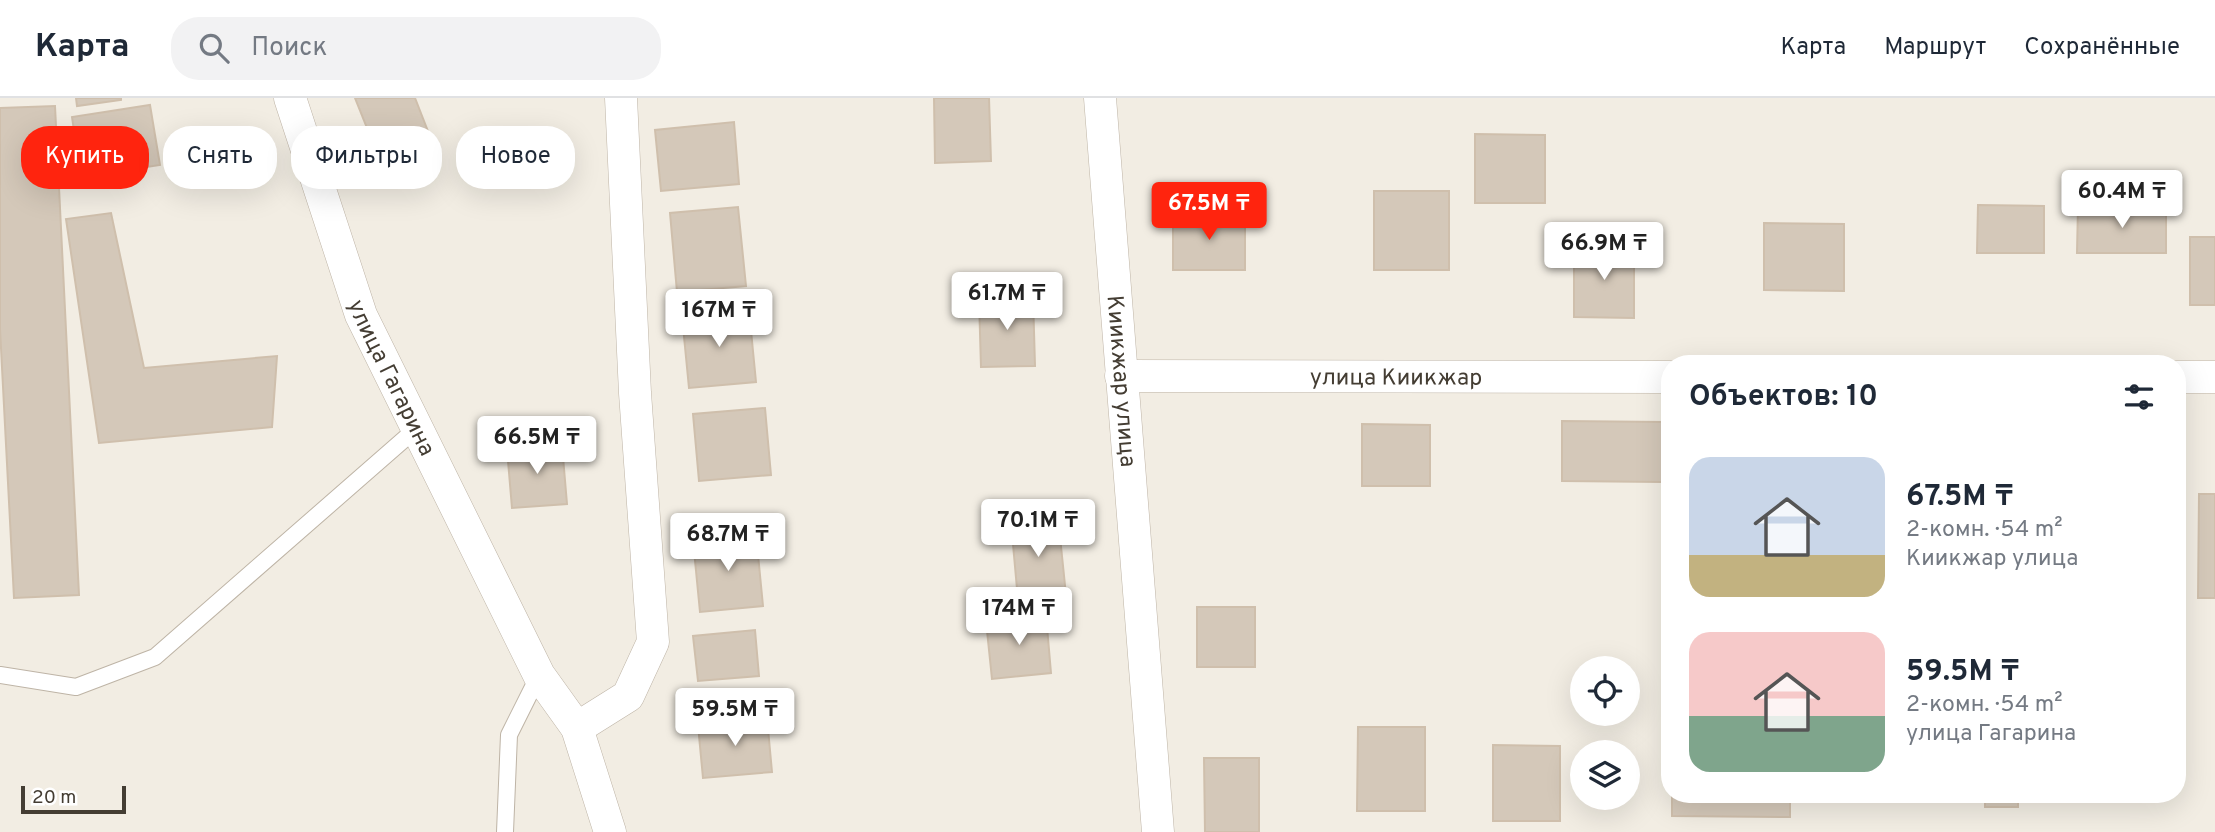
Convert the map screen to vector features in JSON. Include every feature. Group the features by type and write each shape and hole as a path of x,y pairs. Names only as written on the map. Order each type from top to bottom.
{"street":[{"name":"улица Гагарина","path":"290,98 361,315 539,676 577,727 610,832"},
{"path":"577,727 628,696 653,642 635,393 621,98"},
{"name":"Киикжар улица","path":"1100,98 1157,832"},
{"name":"улица Киикжар","path":"1121,376 1661,377"},
{"path":"2186,377 2215,377"}],"lane":[{"path":"0,675 76,687 155,657 417,428"},
{"path":"505,832 509,736 539,676"}],"building":[{"path":"76,98 121,98 121,100 77,106"},
{"path":"355,98 415,98 426,126 366,126"},
{"path":"934,98 989,98 991,161 935,163"},
{"path":"150,105 160,165 149,167 149,126 73,126 72,117"},
{"path":"55,106 56,126 21,126 21,189 59,189 79,595 14,598 0,329 0,108"},
{"path":"734,122 739,184 661,191 655,130"},
{"path":"1475,134 1545,135 1545,203 1475,203"},
{"path":"1374,191 1449,191 1449,270 1374,270"},
{"path":"1978,205 2044,206 2044,253 1977,253"},
{"path":"2078,206 2166,207 2166,253 2077,253"},
{"path":"738,207 746,286 677,292 670,213"},
{"path":"111,213 144,368 277,356 272,427 99,443 66,219"},
{"path":"1173,214 1245,215 1245,270 1173,270"},
{"path":"1764,223 1844,224 1844,291 1764,290"},
{"path":"2190,237 2215,237 2215,305 2190,305"},
{"path":"1574,247 1634,248 1634,318 1574,317"},
{"path":"1033,297 1035,366 981,367 979,299"},
{"path":"749,310 756,382 689,388 682,316"},
{"path":"765,408 771,475 699,481 693,414"},
{"path":"1562,421 1661,422 1661,482 1562,481"},
{"path":"1362,424 1430,425 1430,486 1362,486"},
{"path":"562,445 567,504 512,508 507,449"},
{"path":"2199,494 2215,494 2215,598 2198,598"},
{"path":"1058,517 1066,595 1018,600 1011,522"},
{"path":"756,534 763,606 700,612 693,540"},
{"path":"1197,607 1255,607 1255,667 1197,667"},
{"path":"1046,615 1051,673 992,679 986,621"},
{"path":"755,630 759,676 698,681 693,636"},
{"path":"767,718 772,772 703,778 698,725"},
{"path":"1358,727 1425,727 1425,811 1357,811"},
{"path":"1493,745 1560,746 1560,821 1493,821"},
{"path":"1204,758 1259,758 1259,832 1205,832"},
{"path":"1672,803 1790,803 1790,817 1672,816"},
{"path":"1985,803 2018,803 2018,807 1985,807"}]}
